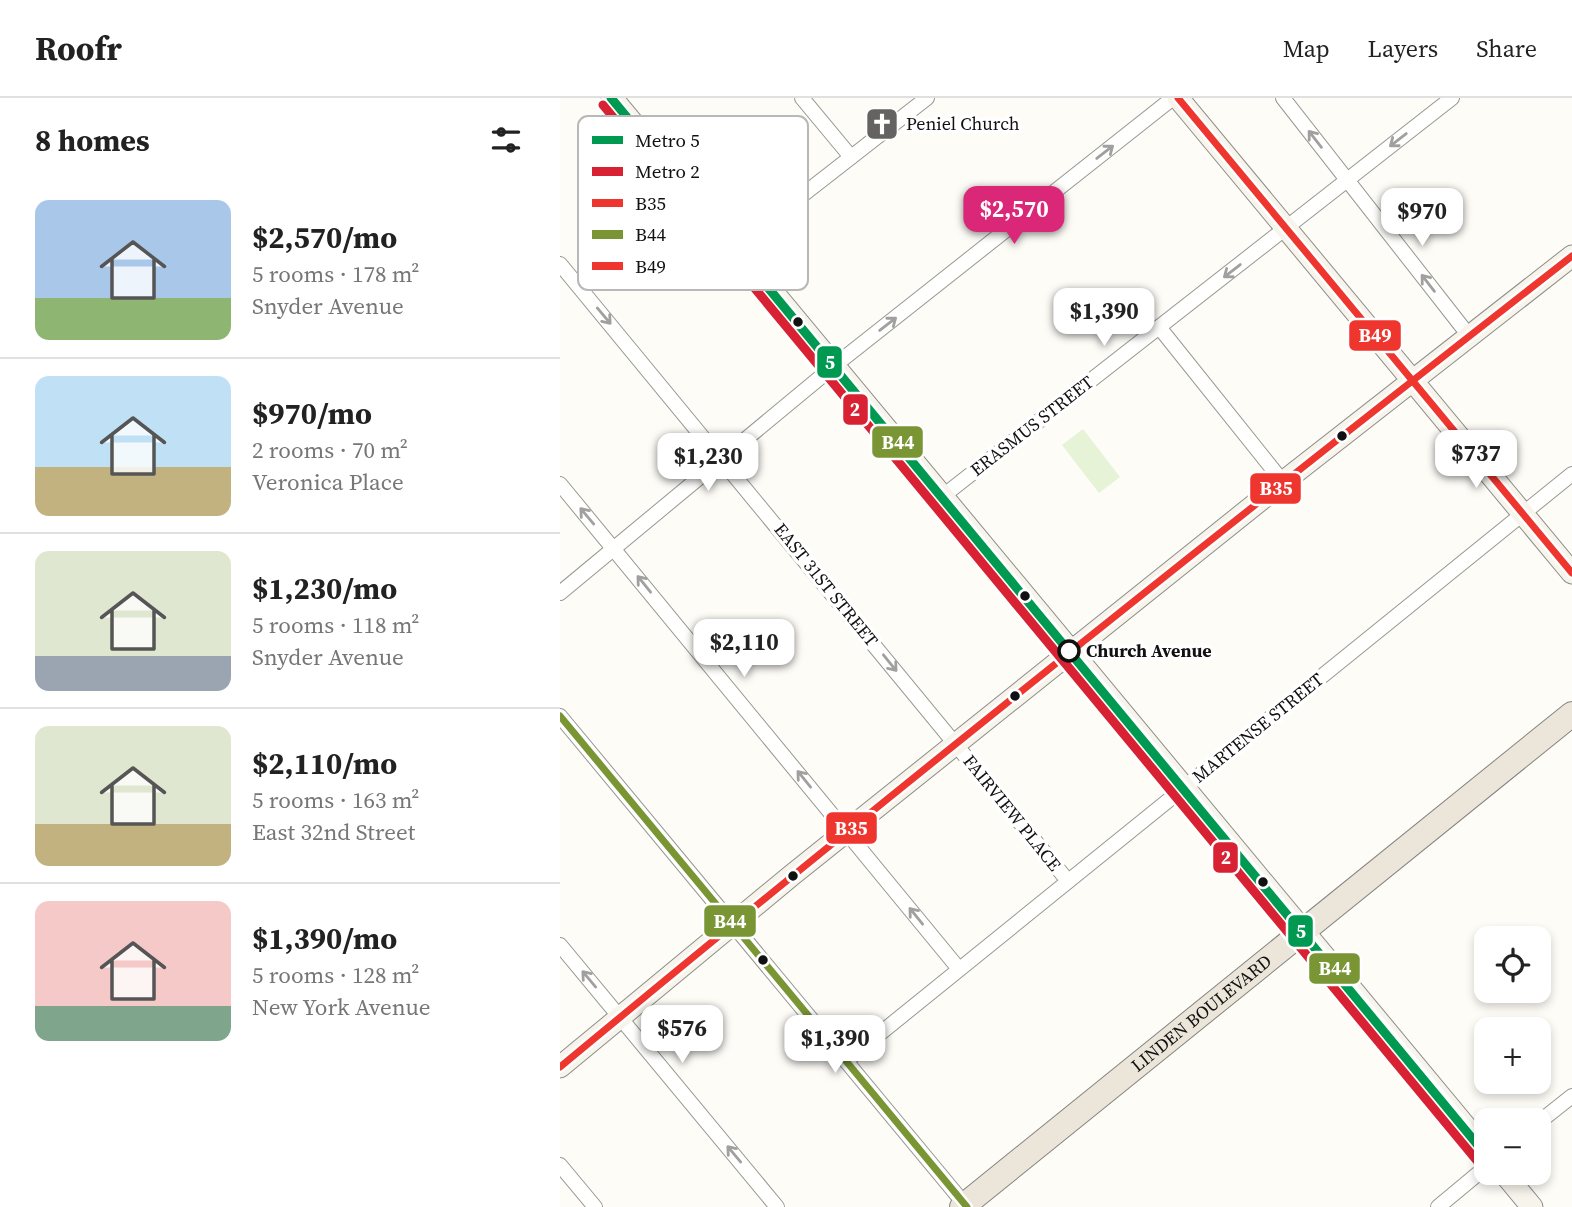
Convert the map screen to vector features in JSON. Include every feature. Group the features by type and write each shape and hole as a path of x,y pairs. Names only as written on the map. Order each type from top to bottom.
{"highway":[{"name":"LINDEN BOULEVARD","path":"965,1206 1572,714"}],"main road":[{"path":"612,98 627,116"},
{"path":"1175,98 1572,573"},
{"path":"560,1067 732,924 1283,482 1572,256"},
{"path":"771,290 1474,1137"},
{"path":"1514,1185 1532,1207"}],"street":[{"path":"802,98 851,157"},
{"path":"808,191 927,98"},
{"path":"560,593 834,366 1175,98"},
{"path":"1283,98 1470,337"},
{"name":"ERASMUS STREET","path":"943,496 1452,98"},
{"name":"EAST 31ST STREET","path":"560,264 578,286"},
{"name":"EAST 31ST STREET","path":"582,290 957,744"},
{"path":"1159,327 1283,482"},
{"name":"MARTENSE STREET","path":"846,1060 1572,474"},
{"path":"560,484 959,970"},
{"path":"560,716 965,1206"},
{"name":"FAIRVIEW PLACE","path":"957,744 1068,881"},
{"path":"560,945 777,1207"},
{"path":"1551,1113 1572,1096"},
{"path":"560,1165 595,1207"},
{"path":"1438,1207 1474,1177"}],"green space":[{"path":"1083,429 1120,477 1099,493 1062,445"}],"metro line":[{"name":"5","path":"611,98 626,116"},
{"name":"2","path":"603,105 612,116"},
{"name":"2","path":"756,290 1474,1157"},
{"name":"5","path":"770,290 1474,1141"}],"transit line":[{"name":"B44","path":"612,98 627,116"},
{"name":"B49","path":"1178,98 1572,573"},
{"name":"B35","path":"560,1067 1063,658 1572,256"},
{"name":"B44","path":"771,290 1474,1137"},
{"name":"B44","path":"560,716 967,1207"}],"place":[{"name":"Peniel Church","path":"882,124"},
{"name":"Church Avenue","path":"1069,651"}]}
